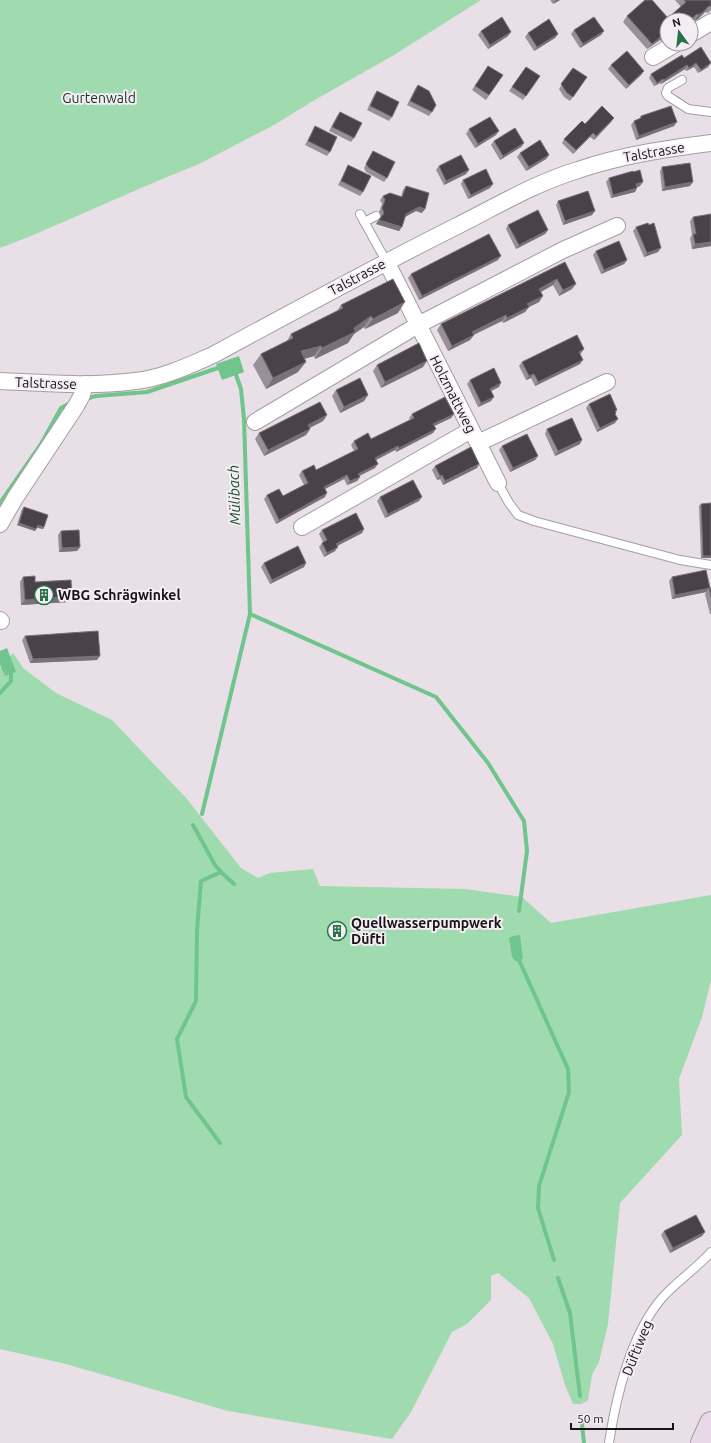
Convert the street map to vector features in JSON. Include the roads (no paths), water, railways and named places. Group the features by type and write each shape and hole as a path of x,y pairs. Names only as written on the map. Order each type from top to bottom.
{"street":[{"path":"699,29 711,22"},
{"path":"653,58 662,52"},
{"name":"Talstrasse","path":"0,381 81,395 163,375 213,354 533,186 576,170 606,161 655,150 711,143"},
{"path":"255,422 418,325 563,250 617,226"},
{"name":"Holzmattweg","path":"386,262 475,436 607,382"},
{"path":"0,524 81,395"},
{"path":"302,527 475,436 498,483"},
{"path":"702,1443 711,1423"}],"lane":[{"path":"682,80 668,88 666,93 668,96 688,109 711,112"},
{"path":"360,214 386,262"},
{"path":"364,222 376,216"},
{"path":"498,483 509,503 518,515 534,521 680,560 711,565"},
{"name":"Düftiweg","path":"609,1443 615,1410 624,1378 636,1342 644,1324 652,1311 669,1291 711,1252"}],"waterway":[{"path":"85,399 96,396 147,392 218,368"},
{"name":"Mülibach","path":"202,814 250,614 244,419 241,389 236,375"},
{"path":"0,503 41,444 61,408 72,402"},
{"path":"250,614 436,697 488,763 524,821 527,851 519,911"},
{"path":"0,693 11,681 11,674"},
{"path":"193,825 215,865 221,872 201,881 197,930 196,1001 177,1039 186,1097 220,1143"},
{"path":"221,872 234,884"},
{"path":"519,960 568,1069 569,1092 539,1186 538,1208 554,1260"},
{"path":"558,1278 570,1313 580,1396"},
{"path":"581,1415 584,1443"}],"place":[{"name":"WBG Schrägwinkel","path":"44,595"},
{"name":"Quellwasserpumpwerk Düfti","path":"337,931"}],"park label":[{"name":"Gurtenwald","path":"99,98"}]}
